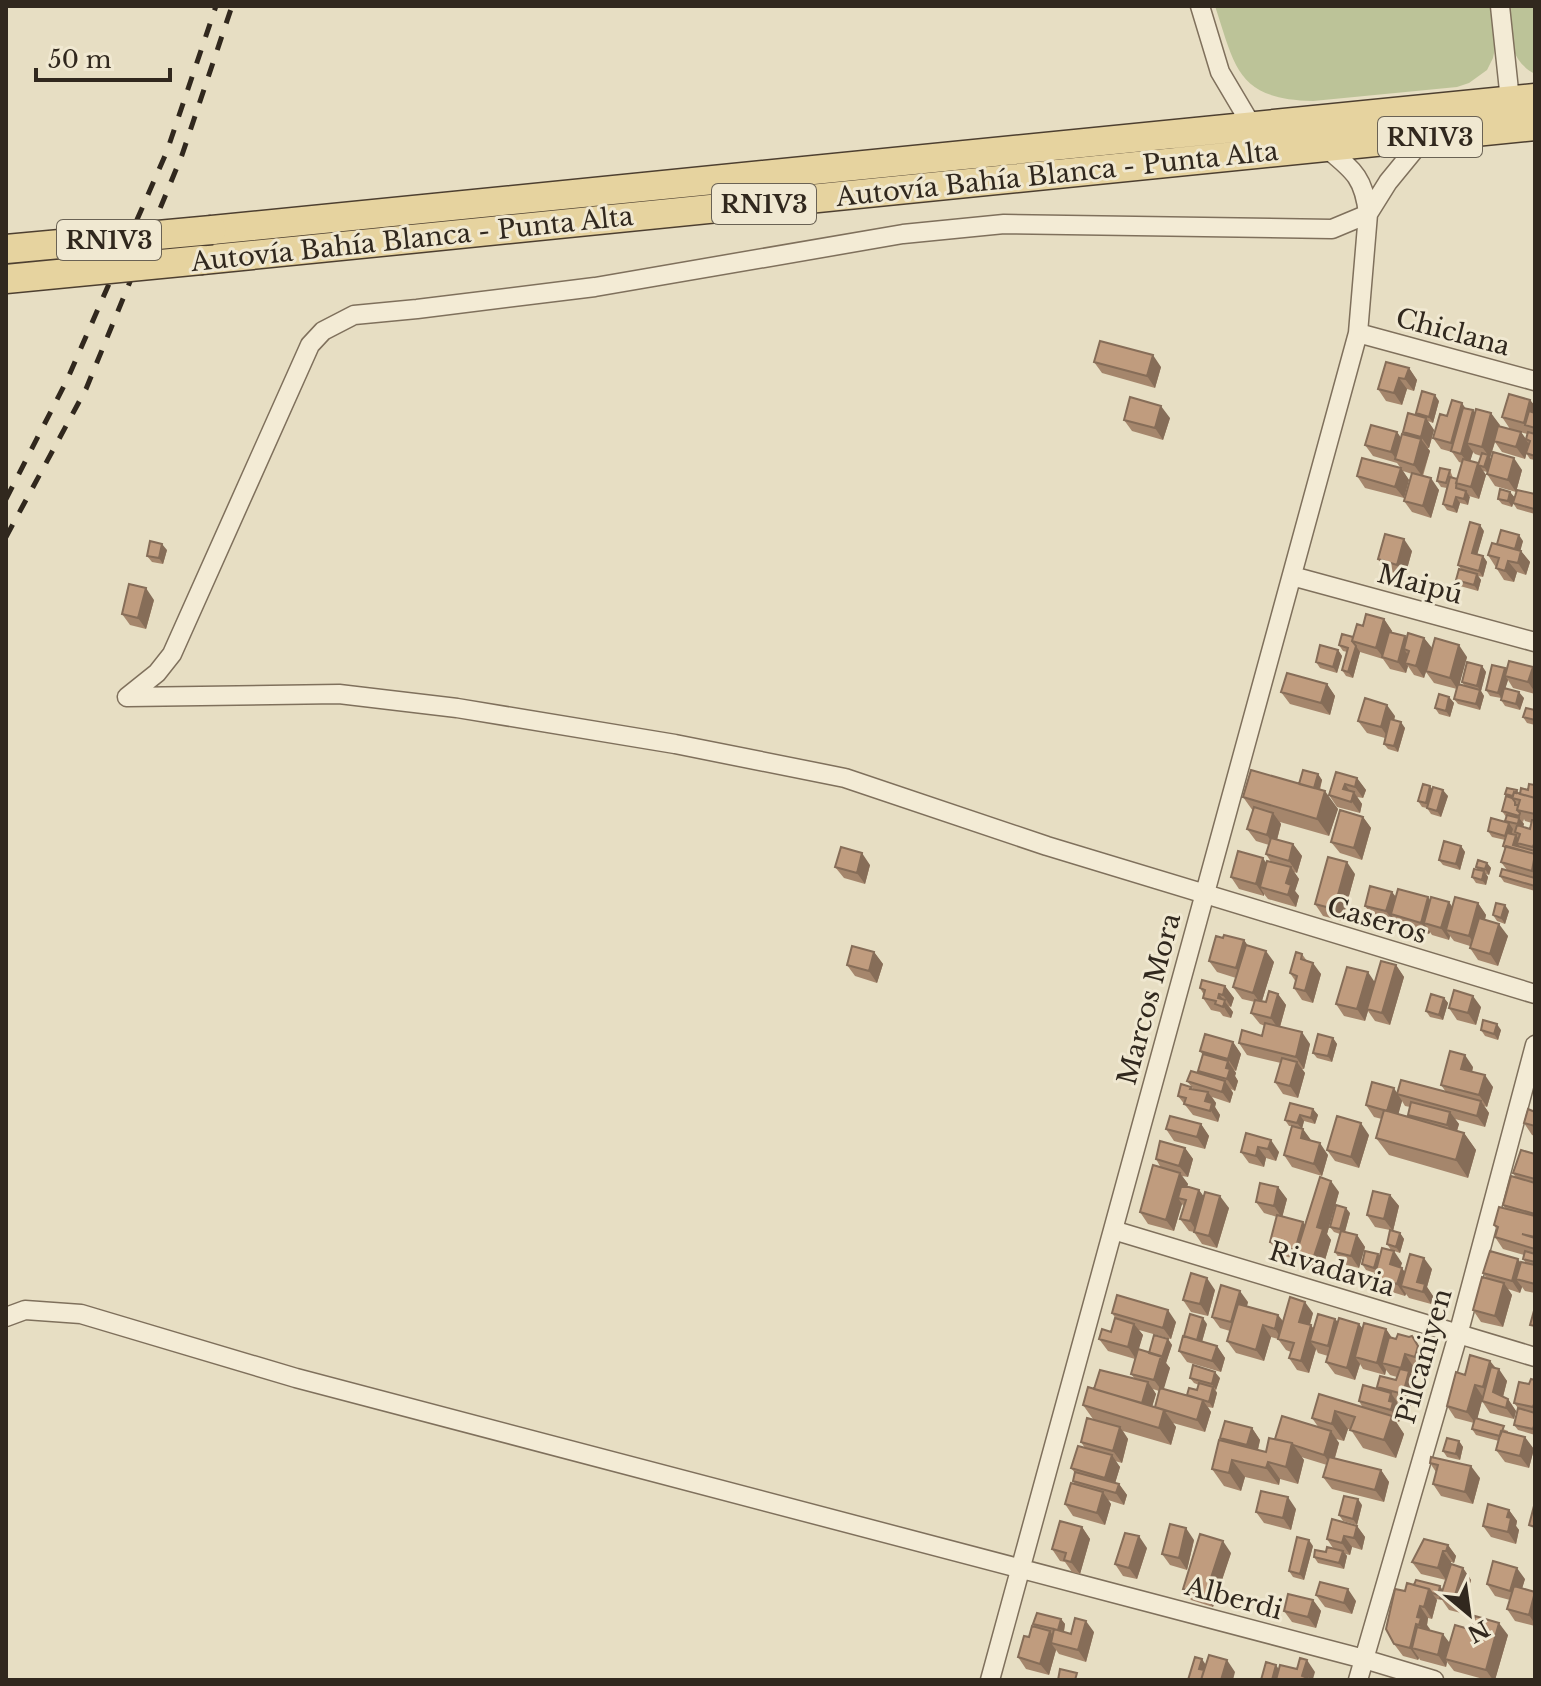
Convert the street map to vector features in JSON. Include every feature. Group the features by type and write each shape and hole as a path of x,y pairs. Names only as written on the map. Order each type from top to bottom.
{"main road":[{"name":"Autovía Bahía Blanca - Punta Alta","path":"6,249 1522,99"},
{"name":"Autovía Bahía Blanca - Punta Alta","path":"6,279 1535,126"}],"street":[{"path":"1200,6 1220,72 1252,126"},
{"path":"1500,6 1522,99"},
{"path":"1368,214 1388,182 1424,138"},
{"path":"1325,147 1357,173 1365,190 1368,214"},
{"name":"Marcos Mora","path":"990,1680 1358,333 1368,214"},
{"name":"Caseros","path":"1368,214 1332,229 1004,224 961,228 903,234 595,287 354,315 323,331 310,345 172,654 157,673 127,697 339,694 457,708 675,744 845,778 1047,846 1535,994"},
{"name":"Chiclana","path":"1358,333 1535,381"},
{"name":"Maipú","path":"1292,576 1535,642"},
{"name":"Pilcaniyen","path":"1358,1680 1458,1335 1535,1045"},
{"name":"Rivadavia","path":"1113,1230 1535,1357"},
{"name":"Alberdi","path":"6,1317 25,1310 81,1314 296,1378 1434,1680"}],"green space":[{"path":"1215,6 1490,6 1495,48 1487,70 1469,83 1457,87 1313,101 1288,99 1255,87 1244,77 1235,64"},
{"path":"1511,6 1535,6 1535,74 1519,61 1515,53 1510,35"}],"building":[{"path":"1100,341 1153,355 1147,376 1094,362"},
{"path":"1386,362 1409,368 1405,379 1399,378 1394,393 1378,389"},
{"path":"1422,391 1435,395 1429,417 1416,413"},
{"path":"1509,394 1530,400 1524,423 1502,417"},
{"path":"1130,397 1161,406 1155,428 1124,420"},
{"path":"1452,400 1462,403 1451,443 1433,438 1440,414 1447,416"},
{"path":"1463,408 1473,410 1461,454 1451,451"},
{"path":"1476,409 1491,413 1482,447 1467,443"},
{"path":"1529,411 1535,413 1535,428 1525,425"},
{"path":"1408,413 1426,418 1421,437 1403,432"},
{"path":"1371,425 1397,432 1391,452 1365,445"},
{"path":"1498,426 1521,432 1516,447 1494,441"},
{"path":"1528,432 1535,434 1535,456 1526,453 1530,441 1526,439"},
{"path":"1402,434 1421,439 1414,465 1395,459"},
{"path":"1493,452 1514,458 1508,480 1487,474"},
{"path":"1482,453 1488,455 1484,467 1478,465"},
{"path":"1362,458 1401,468 1395,487 1357,476"},
{"path":"1463,459 1478,463 1471,487 1456,483"},
{"path":"1440,468 1450,470 1446,483 1437,481"},
{"path":"1412,473 1431,478 1423,506 1404,501"},
{"path":"1450,477 1457,479 1456,488 1466,491 1464,499 1456,497 1453,507 1443,504"},
{"path":"1500,489 1510,492 1508,501 1498,499"},
{"path":"1517,490 1535,494 1534,509 1513,503"},
{"path":"1470,522 1480,525 1472,553 1483,556 1479,571 1458,565"},
{"path":"1501,530 1519,535 1515,549 1497,544"},
{"path":"1385,534 1404,539 1397,565 1378,559"},
{"path":"150,541 162,544 159,558 147,556"},
{"path":"1492,543 1521,551 1518,563 1508,561 1505,571 1496,568 1499,558 1488,555"},
{"path":"1459,569 1477,574 1474,585 1456,580"},
{"path":"129,584 146,588 138,618 122,614"},
{"path":"1366,614 1384,619 1376,648 1352,641 1357,624 1363,626"},
{"path":"1389,632 1405,636 1398,662 1382,657"},
{"path":"1408,633 1424,638 1416,666 1405,663 1409,651 1404,649"},
{"path":"1342,634 1353,637 1356,646 1348,672 1342,670 1348,648 1339,645"},
{"path":"1435,638 1459,645 1450,678 1426,671"},
{"path":"1320,645 1338,650 1333,667 1316,662"},
{"path":"1509,661 1533,667 1528,682 1505,676"},
{"path":"1467,662 1482,666 1477,686 1462,682"},
{"path":"1492,665 1505,668 1498,693 1486,690"},
{"path":"1287,673 1327,684 1321,703 1281,692"},
{"path":"1458,684 1480,690 1476,704 1454,699"},
{"path":"1504,688 1519,692 1516,704 1501,700"},
{"path":"1439,694 1449,697 1446,711 1435,708"},
{"path":"1365,698 1387,705 1381,727 1358,721"},
{"path":"1526,708 1535,710 1535,720 1523,717"},
{"path":"1390,719 1401,722 1394,746 1384,744"},
{"path":"1251,770 1325,791 1317,819 1243,797"},
{"path":"1303,770 1318,774 1314,788 1299,784"},
{"path":"1336,772 1357,778 1355,787 1345,784 1343,789 1354,792 1351,802 1329,795"},
{"path":"1423,784 1430,786 1426,803 1418,801"},
{"path":"1529,784 1535,785 1535,798 1520,794 1521,788 1528,790"},
{"path":"1433,787 1443,790 1437,811 1427,808"},
{"path":"1507,788 1517,790 1516,793 1513,796 1505,794"},
{"path":"1514,792 1535,798 1535,814 1517,810 1520,800 1512,798"},
{"path":"1506,796 1518,805 1519,816 1502,811"},
{"path":"1254,807 1273,813 1267,835 1247,829"},
{"path":"1340,810 1363,817 1354,848 1331,842"},
{"path":"1507,815 1519,818 1518,824 1505,821"},
{"path":"1491,818 1509,823 1505,836 1488,831"},
{"path":"1532,820 1535,820 1533,847 1517,843 1520,834 1515,832 1517,825 1530,829"},
{"path":"1507,833 1516,835 1513,845 1535,851 1535,854 1503,846"},
{"path":"1271,838 1293,844 1289,861 1266,854"},
{"path":"1444,841 1461,846 1456,864 1439,860"},
{"path":"1506,846 1535,854 1532,871 1501,862"},
{"path":"841,847 862,853 857,873 835,867"},
{"path":"1238,851 1263,858 1256,884 1231,877"},
{"path":"1328,857 1347,862 1334,909 1315,904"},
{"path":"1478,860 1487,863 1485,869 1476,867"},
{"path":"1267,861 1291,867 1286,883 1291,885 1288,895 1260,887"},
{"path":"1474,869 1484,871 1482,880 1472,877"},
{"path":"1502,869 1535,878 1535,886 1500,876"},
{"path":"1370,886 1392,892 1386,911 1365,906"},
{"path":"1398,889 1428,897 1421,923 1391,914"},
{"path":"1431,897 1449,902 1441,928 1424,923"},
{"path":"1455,897 1478,903 1469,936 1446,930"},
{"path":"1496,903 1505,905 1501,918 1493,915"},
{"path":"1479,918 1499,924 1490,954 1470,948"},
{"path":"1224,935 1244,940 1236,968 1209,961 1216,936 1223,938"},
{"path":"1246,945 1266,951 1253,993 1233,987"},
{"path":"852,946 874,952 869,971 847,965"},
{"path":"1296,952 1302,954 1301,959 1313,963 1305,991 1294,988 1297,976 1290,973"},
{"path":"1381,961 1396,965 1382,1013 1367,1009"},
{"path":"1347,967 1368,972 1357,1009 1336,1004"},
{"path":"1202,980 1225,986 1223,995 1219,994 1218,998 1225,1000 1223,1007 1215,1004 1216,1001 1203,998 1205,990 1200,988"},
{"path":"1454,990 1473,996 1468,1013 1449,1008"},
{"path":"1269,991 1278,994 1271,1018 1251,1013 1255,1000 1266,1002"},
{"path":"1431,994 1444,998 1439,1015 1426,1011"},
{"path":"1483,1020 1497,1024 1494,1034 1481,1030"},
{"path":"1265,1023 1302,1032 1296,1057 1239,1043 1242,1030 1262,1036"},
{"path":"1205,1034 1233,1042 1228,1059 1200,1051"},
{"path":"1318,1034 1333,1038 1328,1056 1313,1053"},
{"path":"1450,1051 1465,1055 1461,1069 1485,1075 1479,1095 1441,1085"},
{"path":"1203,1054 1228,1061 1226,1068 1230,1069 1227,1079 1198,1071"},
{"path":"1282,1058 1297,1062 1290,1086 1275,1082"},
{"path":"1191,1071 1225,1081 1222,1092 1187,1081"},
{"path":"1401,1080 1481,1101 1477,1116 1397,1094"},
{"path":"1372,1082 1394,1088 1387,1111 1366,1105"},
{"path":"1181,1084 1208,1092 1205,1101 1212,1103 1210,1111 1184,1104 1186,1098 1178,1096"},
{"path":"1411,1102 1450,1112 1447,1125 1408,1115"},
{"path":"1290,1103 1313,1109 1311,1118 1300,1115 1297,1123 1285,1120"},
{"path":"1528,1109 1535,1112 1535,1126 1524,1123"},
{"path":"1384,1110 1464,1133 1456,1160 1376,1138"},
{"path":"1170,1116 1201,1124 1197,1137 1166,1129"},
{"path":"1337,1116 1361,1123 1351,1157 1327,1150"},
{"path":"1292,1126 1303,1129 1301,1138 1320,1143 1314,1164 1284,1155"},
{"path":"1246,1133 1271,1140 1268,1149 1258,1147 1256,1156 1241,1152"},
{"path":"1160,1141 1185,1148 1179,1166 1156,1159"},
{"path":"1521,1150 1535,1154 1535,1179 1513,1173"},
{"path":"1153,1165 1180,1173 1166,1220 1140,1212"},
{"path":"1511,1176 1535,1183 1535,1214 1503,1205"},
{"path":"1320,1177 1331,1181 1317,1227 1323,1229 1313,1259 1296,1254"},
{"path":"1260,1183 1278,1187 1274,1206 1256,1202"},
{"path":"1181,1187 1199,1190 1190,1221 1180,1219 1186,1200 1178,1198"},
{"path":"1373,1191 1390,1195 1384,1219 1367,1215"},
{"path":"1205,1192 1220,1196 1209,1236 1194,1232"},
{"path":"1336,1205 1346,1208 1340,1229 1330,1227"},
{"path":"1499,1207 1535,1216 1535,1237 1522,1234 1535,1238 1535,1249 1495,1237 1498,1227 1494,1225"},
{"path":"1277,1215 1303,1222 1295,1250 1270,1242"},
{"path":"1390,1230 1400,1233 1396,1247 1387,1244"},
{"path":"1341,1231 1357,1235 1351,1256 1335,1252"},
{"path":"1382,1248 1394,1251 1390,1264 1402,1268 1397,1284 1374,1278"},
{"path":"1365,1251 1378,1254 1374,1268 1362,1264"},
{"path":"1490,1251 1518,1259 1512,1281 1483,1273"},
{"path":"1525,1251 1535,1254 1535,1262 1523,1259"},
{"path":"1410,1254 1424,1258 1417,1282 1425,1284 1423,1292 1401,1286"},
{"path":"1521,1262 1535,1265 1535,1284 1516,1279"},
{"path":"1191,1273 1207,1278 1200,1304 1183,1300"},
{"path":"1482,1277 1504,1283 1495,1316 1473,1310"},
{"path":"1221,1285 1240,1291 1231,1322 1212,1317"},
{"path":"1117,1295 1168,1310 1163,1328 1112,1313"},
{"path":"1290,1297 1305,1302 1299,1322 1311,1325 1301,1361 1289,1358 1294,1343 1278,1339"},
{"path":"1238,1304 1278,1315 1275,1329 1263,1325 1256,1350 1227,1341"},
{"path":"1535,1307 1535,1326 1530,1325"},
{"path":"1190,1314 1203,1318 1197,1340 1184,1336"},
{"path":"1318,1314 1335,1319 1328,1346 1310,1341"},
{"path":"1115,1318 1134,1324 1128,1347 1099,1339 1102,1329 1111,1332"},
{"path":"1339,1318 1359,1324 1347,1368 1326,1362"},
{"path":"1364,1323 1386,1329 1377,1363 1355,1357"},
{"path":"1398,1334 1412,1336 1418,1346 1415,1357 1405,1354 1401,1368 1382,1363 1389,1337 1396,1339"},
{"path":"1154,1335 1168,1339 1162,1357 1149,1353"},
{"path":"1183,1336 1217,1346 1212,1361 1179,1351"},
{"path":"1138,1349 1161,1356 1154,1380 1131,1374"},
{"path":"1470,1355 1490,1361 1483,1387 1475,1385 1467,1412 1447,1406 1456,1372 1465,1375"},
{"path":"1193,1365 1215,1372 1212,1384 1190,1378"},
{"path":"1491,1367 1499,1369 1493,1392 1508,1399 1506,1408 1482,1401"},
{"path":"1400,1369 1409,1371 1403,1394 1377,1387 1380,1376 1396,1380"},
{"path":"1100,1370 1148,1382 1142,1403 1094,1389"},
{"path":"1531,1379 1535,1380 1533,1407 1514,1403 1519,1382 1529,1384"},
{"path":"1199,1383 1213,1387 1209,1402 1187,1395 1189,1388 1197,1390"},
{"path":"1363,1385 1391,1393 1391,1410 1359,1401"},
{"path":"1088,1387 1164,1410 1159,1428 1083,1405"},
{"path":"1160,1388 1203,1400 1197,1420 1155,1407"},
{"path":"1319,1394 1392,1416 1384,1440 1350,1430 1355,1417 1335,1411 1332,1424 1312,1418"},
{"path":"1518,1408 1535,1413 1533,1429 1514,1425"},
{"path":"1282,1416 1331,1431 1324,1455 1275,1439"},
{"path":"1087,1418 1120,1427 1113,1451 1081,1442"},
{"path":"1475,1418 1504,1426 1500,1436 1472,1429"},
{"path":"1225,1421 1252,1428 1247,1445 1220,1438"},
{"path":"1501,1431 1525,1437 1520,1456 1496,1450"},
{"path":"1269,1438 1292,1443 1286,1467 1268,1462 1266,1468 1232,1460 1229,1473 1212,1469 1219,1440 1266,1452"},
{"path":"1447,1438 1459,1441 1456,1454 1443,1451"},
{"path":"1078,1446 1112,1455 1105,1478 1071,1468"},
{"path":"1329,1457 1381,1470 1375,1490 1323,1477"},
{"path":"1431,1457 1471,1466 1465,1492 1433,1484 1438,1465 1430,1463"},
{"path":"1075,1472 1119,1484 1116,1493 1073,1481"},
{"path":"1071,1483 1103,1492 1097,1513 1065,1504"},
{"path":"1261,1491 1288,1497 1283,1518 1256,1512"},
{"path":"1344,1496 1358,1499 1353,1519 1339,1515"},
{"path":"1535,1502 1535,1527 1529,1525"},
{"path":"1488,1504 1509,1510 1508,1532 1483,1526"},
{"path":"1332,1519 1357,1526 1354,1538 1344,1536 1342,1543 1327,1539"},
{"path":"1060,1521 1082,1527 1071,1562 1064,1560 1066,1553 1052,1549"},
{"path":"1170,1524 1186,1528 1179,1558 1162,1554"},
{"path":"1125,1533 1139,1536 1129,1568 1115,1564"},
{"path":"1200,1534 1223,1541 1205,1596 1183,1589"},
{"path":"1297,1537 1309,1540 1300,1574 1289,1571"},
{"path":"1424,1539 1448,1545 1438,1568 1412,1562"},
{"path":"1327,1547 1343,1551 1339,1563 1314,1557 1315,1550 1326,1552"},
{"path":"1493,1561 1517,1568 1510,1591 1487,1584"},
{"path":"1451,1564 1463,1568 1453,1602 1440,1598"},
{"path":"1416,1580 1440,1586 1438,1595 1414,1585"},
{"path":"1320,1582 1348,1589 1344,1603 1316,1595"},
{"path":"1407,1583 1429,1589 1424,1607 1420,1606 1417,1617 1421,1618 1419,1625 1416,1624 1410,1648 1394,1644 1386,1629 1395,1589 1405,1591"},
{"path":"1514,1586 1535,1592 1529,1615 1507,1609"},
{"path":"1288,1594 1313,1600 1308,1617 1284,1611"},
{"path":"1037,1613 1061,1619 1058,1630 1033,1624"},
{"path":"1475,1616 1499,1623 1486,1670 1445,1659 1455,1625 1472,1630"},
{"path":"1075,1618 1086,1621 1078,1650 1051,1643 1054,1629 1071,1634"},
{"path":"1032,1626 1050,1631 1040,1664 1018,1657 1024,1636 1029,1637"},
{"path":"1417,1627 1443,1634 1438,1655 1412,1648"},
{"path":"1209,1655 1227,1660 1221,1680 1201,1680"},
{"path":"1195,1657 1202,1659 1199,1669 1204,1670 1201,1680 1188,1680"},
{"path":"1300,1658 1307,1660 1302,1676 1313,1680 1276,1680 1280,1665 1297,1669"},
{"path":"1266,1662 1276,1665 1272,1680 1261,1680"},
{"path":"1060,1669 1077,1673 1075,1680 1058,1680"}],"railway":[{"path":"6,499 67,380 167,151 216,6"},
{"path":"6,537 86,389 182,155 232,6"}]}
